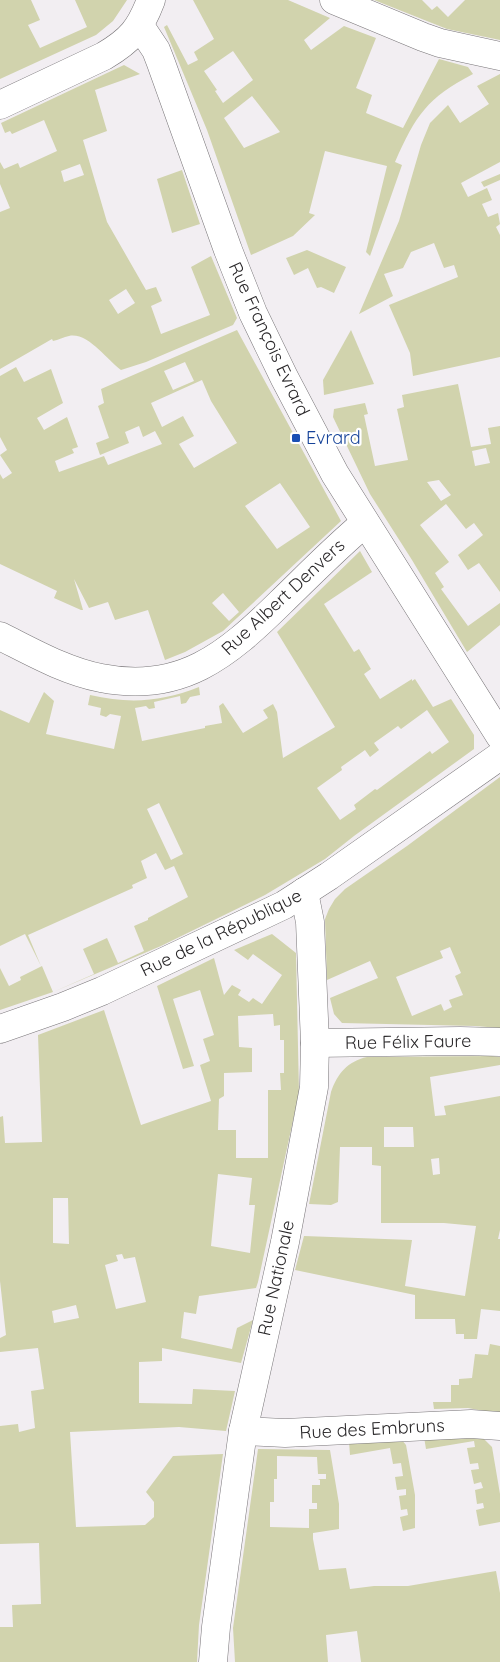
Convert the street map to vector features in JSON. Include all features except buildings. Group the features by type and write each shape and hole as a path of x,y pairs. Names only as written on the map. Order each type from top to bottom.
{"street":[{"path":"0,105 104,56 124,42 140,26 151,0"},
{"path":"334,0 440,43 500,56"},
{"name":"Rue François Evrard","path":"140,26 156,50 220,231 256,319 300,410 365,523 500,736"},
{"name":"Rue Albert Denvers","path":"0,636 70,669 101,678 146,681 173,677 211,662 235,645 365,523"},
{"name":"Rue de la République","path":"0,1029 102,991 284,905 500,756"},
{"name":"Rue Nationale","path":"213,1662 216,1627 243,1431 285,1242 314,1087 315,1043 310,922 304,892"},
{"name":"Rue Félix Faure","path":"315,1043 460,1040 500,1042"},
{"name":"Rue des Embruns","path":"243,1431 285,1433 452,1424 500,1426"}],"green space":[{"path":"0,0 31,0 40,20 28,25 40,48 87,27 75,0 127,0 113,21 96,35 0,79"},
{"path":"193,0 288,0 330,18 304,40 311,50 344,26 376,38 356,88 372,95 366,113 403,128 439,59 468,67 473,74 444,91 434,100 425,109 410,132 395,162 402,165 370,256 366,252 387,166 325,151 309,213 315,215 293,236 251,255 207,130 164,27 167,25 188,65 198,60 194,52 214,39","holes":["233,51 253,80 223,103 204,71","252,96 280,132 244,148 224,118"]},
{"path":"374,0 422,0 432,10 437,6 448,17 465,0 500,0 500,40 447,29"},
{"path":"124,65 140,74 95,90 107,131 83,140 107,222 146,290 156,287 162,301 151,306 161,334 210,315 191,267 211,256 237,318 233,325 146,362 121,370 90,342 76,336 53,341 52,339 0,369 0,212 10,208 0,184 0,162 4,169 18,163 20,168 57,151 44,120 12,134 10,131 5,133 1,123","holes":["80,164 84,175 64,182 61,171","126,289 135,303 118,314 109,300"]},
{"path":"500,74 500,162 461,183 468,197 487,188 492,200 482,204 488,217 498,213 500,224 496,227 500,235 500,357 413,376 410,353 389,305 458,277 454,265 444,268 434,243 411,252 403,268 384,274 393,296 359,314 399,221 421,145 430,123 448,105 460,123 489,104 477,86"},
{"path":"182,170 200,224 172,233 157,179"},
{"path":"500,174 500,180 484,187 481,182"},
{"path":"307,250 346,267 334,293 321,287 317,288 308,268 294,275 286,258"},
{"path":"237,330 341,521 223,631 185,652 165,660 148,610 115,620 108,602 89,608 74,579 83,610 81,610 54,598 57,591 0,564 0,474 3,479 12,473 0,455 7,450 0,437 0,376 16,367 24,382 51,369 63,403 37,418 44,430 67,417 78,447 72,449 74,453 55,461 59,472 104,456 108,465 162,444 155,431 143,437 139,426 125,432 129,443 100,455 96,443 109,438 98,406 104,403 101,389","holes":["185,362 194,381 173,390 164,371","202,380 211,401 237,443 194,468 179,444 194,436 183,416 162,427 151,403","280,483 310,527 277,549 245,506","223,593 239,612 229,621 212,603"]},
{"path":"351,330 374,384 324,395 323,380"},
{"path":"458,384 471,447 491,444 488,428 500,426 500,592 479,563 468,570 458,555 483,535 474,523 466,529 446,504 420,525 449,562 435,573 444,587 441,589 468,626 500,603 500,625 467,652 370,494 333,417 334,409 365,403 368,414 364,415 375,466 408,460 397,409 404,407 402,395","holes":["486,448 490,463 475,466 472,451","439,480 451,495 441,501 427,482"]},
{"path":"360,551 372,572 324,604 354,652 359,649 371,669 364,674 380,699 415,679 433,707 451,699 474,735 474,749 325,859 265,895 161,946 53,992 94,974 83,949 107,938 118,963 144,951 134,926 188,897 174,866 165,870 156,853 141,861 147,878 132,885 133,888 28,935 41,966 25,934 0,946 0,710 29,723 44,692 54,701 46,734 114,749 121,716 110,714 106,717 100,715 101,708 88,705 90,695 118,700 145,700 171,696 199,687 200,695 190,697 186,703 181,704 180,696 154,702 155,708 149,709 146,706 135,708 142,741 222,723 219,706 223,703 243,733 268,718 263,710 273,704 277,712 283,758 335,727 277,632","holes":["427,710 449,742 432,754 430,751 377,790 375,789 354,805 356,809 340,820 317,788 342,770 341,767 365,750 370,757 379,750 374,743 398,726 401,729","159,803 183,854 171,860 147,809"]},
{"path":"500,777 500,1028 342,1023 334,1014 330,998 378,978 370,961 327,980 325,919 329,909 335,899 345,889","holes":["450,947 461,973 455,976 463,995 449,1000 452,1007 444,1011 441,1004 412,1016 396,977 443,958 440,951"]},
{"path":"272,934 296,953 299,1093 256,1288 199,1296 196,1314 184,1312 181,1338 232,1349 237,1328 253,1320 241,1363 162,1348 162,1361 139,1362 139,1403 192,1404 193,1389 235,1391 226,1431 179,1427 70,1432 76,1527 145,1525 154,1517 154,1502 146,1492 173,1456 223,1454 199,1625 197,1662 0,1662 0,1627 13,1627 12,1605 41,1604 39,1543 0,1544 0,1426 18,1424 19,1432 35,1428 31,1391 44,1389 38,1348 0,1352 0,1338 6,1335 0,1281 0,1117 3,1116 5,1143 42,1142 38,1035 104,1010 141,1125 211,1101 200,1065 210,1061 203,1039 214,1035 200,990 173,999 194,1066 183,1069 157,986 214,958 224,995 232,985 241,990 238,995 249,1002 253,998 262,1004 282,975 253,954 248,960 234,950","holes":["273,1014 274,1026 280,1025 280,1040 284,1040 284,1073 280,1073 281,1090 268,1090 268,1158 236,1158 236,1130 218,1130 219,1099 224,1096 224,1073 252,1072 252,1048 239,1047 238,1016","218,1174 252,1178 249,1205 255,1205 250,1253 211,1246","53,1198 68,1198 69,1244 53,1243","122,1254 124,1259 135,1257 146,1302 116,1309 105,1265 118,1261 116,1255","76,1305 79,1318 54,1323 52,1311"]},
{"path":"42,966 53,992 0,1010 0,968 9,986 21,980 20,977"},
{"path":"367,1057 500,1057 500,1065 430,1077 435,1116 446,1115 444,1106 500,1096 500,1230 498,1239 500,1239 500,1311 481,1309 477,1339 464,1339 464,1334 456,1334 455,1319 415,1319 415,1295 295,1270 304,1236 412,1240 405,1286 465,1296 476,1226 444,1223 381,1223 381,1166 372,1165 372,1147 340,1147 338,1202 331,1205 309,1204 333,1085 344,1069 354,1062","holes":["384,1127 413,1127 414,1147 384,1147","439,1158 440,1174 433,1175 431,1159"]},
{"path":"490,1344 500,1346 500,1414 468,1408 434,1409 433,1402 451,1402 451,1385 459,1385 459,1379 472,1378 475,1354 488,1355"},
{"path":"481,1436 492,1447 500,1494 500,1522 479,1526 476,1510 484,1508 483,1503 477,1504 475,1490 483,1488 481,1482 474,1484 471,1470 479,1469 478,1463 470,1464 467,1448 475,1447 474,1441 426,1449 424,1437"},
{"path":"401,1439 406,1445 415,1495 415,1528 403,1531 400,1517 408,1515 407,1509 401,1510 399,1496 406,1495 406,1489 397,1490 395,1477 403,1476 401,1463 393,1464 390,1448 350,1455 349,1442"},
{"path":"258,1449 330,1450 339,1504 339,1529 313,1533 313,1539 319,1570 346,1568 350,1589 374,1586 408,1586 496,1571 500,1593 500,1662 361,1662 357,1631 326,1635 328,1662 235,1662 233,1628","holes":["277,1456 317,1457 318,1474 326,1474 326,1479 318,1479 320,1480 320,1485 312,1485 312,1503 317,1503 317,1509 309,1509 309,1528 270,1527 270,1502 274,1502"]}],"place":[{"name":"Evrard","path":"296,438"}]}
